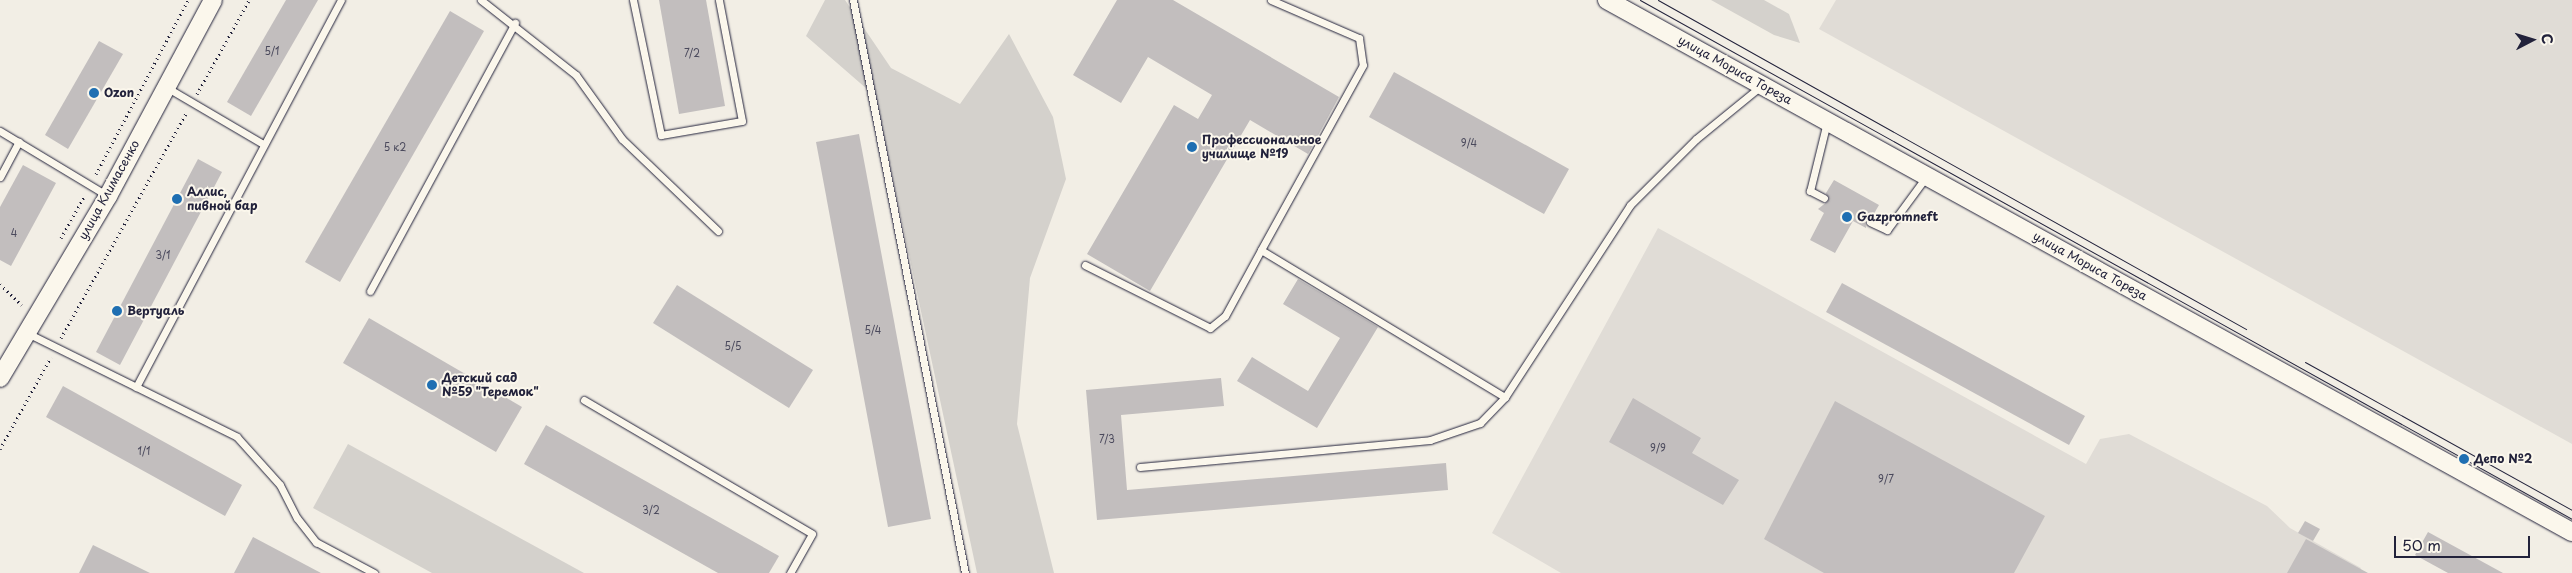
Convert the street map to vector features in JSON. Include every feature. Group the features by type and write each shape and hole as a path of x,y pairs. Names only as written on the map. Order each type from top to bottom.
{"street":[{"name":"улица Климасенко","path":"0,378 108,196 165,86 213,0"},
{"name":"улица Мориса Тореза","path":"1607,0 2572,532"}],"lane":[{"path":"136,387 263,144 341,0"},
{"path":"482,0 515,23 576,76 622,139 718,231"},
{"path":"633,0 661,135 742,121 719,0"},
{"path":"853,0 965,573"},
{"path":"1085,265 1210,328 1225,316 1363,65 1359,38 1271,0"},
{"path":"370,291 515,23"},
{"path":"1140,467 1430,440 1480,423 1505,397 1630,205 1696,140 1762,85"},
{"path":"165,86 263,144"},
{"path":"1824,198 1810,191 1827,122"},
{"path":"0,131 108,196"},
{"path":"0,177 19,142"},
{"path":"1870,222 1888,230 1927,176"},
{"path":"1261,250 1505,397"},
{"path":"26,332 237,436 280,485 297,518 316,542 374,573"},
{"path":"584,400 812,534 790,573"}],"path":[{"path":"0,449 249,0"},
{"path":"0,284 22,305"}],"shaded area":[{"path":"825,0 845,0 891,68 960,104 1009,34 1053,117 1066,179 1030,278 1017,424 1054,573 977,573 875,96 806,36"},
{"path":"1711,0 1764,0 1789,14 1800,43 1774,35"},
{"path":"1836,0 2572,0 2572,444 1819,29"},
{"path":"1658,228 2086,464 2100,439 2129,434 2267,506 2290,528 2361,568 2359,573 1561,573 1492,533"},
{"path":"348,444 584,573 432,573 313,508"}],"building":[{"path":"286,0 318,0 251,116 227,102"},
{"path":"659,0 706,0 725,106 679,114"},
{"name":"Профессиональное училище №19","path":"1117,0 1173,0 1339,97 1308,154 1250,120 1150,291 1087,254 1174,105 1198,119 1212,95 1148,57 1121,103 1073,75"},
{"path":"450,11 484,31 340,282 305,262"},
{"path":"99,41 123,54 68,149 45,135"},
{"path":"1394,72 1569,169 1544,214 1369,117"},
{"path":"859,134 931,519 888,527 816,142"},
{"path":"198,159 222,172 120,365 96,352"},
{"path":"23,165 56,183 11,266 0,260 0,207"},
{"name":"Gazpromneft","path":"1834,180 1879,205 1872,217 1865,219 1866,228 1853,221 1835,253 1810,240 1824,213 1818,209 1828,201 1826,193"},
{"path":"1298,279 1378,327 1317,428 1237,381 1252,357 1308,391 1340,338 1283,304"},
{"path":"1842,283 2085,416 2069,445 1826,312"},
{"path":"677,285 813,370 789,408 653,323"},
{"name":"Детский сад №59 \"Теремок\"","path":"369,318 522,407 496,452 343,363"},
{"path":"1221,378 1224,406 1121,415 1127,490 1446,463 1448,490 1097,520 1086,390"},
{"path":"63,386 242,485 225,516 46,417"},
{"path":"1633,398 1701,438 1692,453 1739,480 1723,505 1609,442"},
{"path":"1835,401 2045,516 2014,573 1824,573 1764,539"},
{"path":"546,425 779,556 769,573 718,573 524,464"},
{"path":"2305,521 2320,529 2313,541 2298,533"},
{"path":"2428,532 2503,573 2448,573 2415,555"},
{"path":"253,537 321,573 234,573"},
{"path":"2306,539 2368,573 2287,573"},
{"path":"93,545 150,573 79,573"}],"tram line":[{"path":"1640,0 2572,519"},
{"path":"1658,0 2246,329"},
{"path":"2305,362 2572,510"}],"place":[{"name":"Ozon","path":"94,93"},
{"name":"Профессиональное училище №19","path":"1192,147"},
{"name":"Аллис, пивной бар","path":"177,199"},
{"name":"Gazpromneft","path":"1847,217"},
{"name":"Вертуаль","path":"117,311"},
{"name":"Детский сад №59 \"Теремок\"","path":"432,385"},
{"name":"Депо №2","path":"2464,459"}]}
